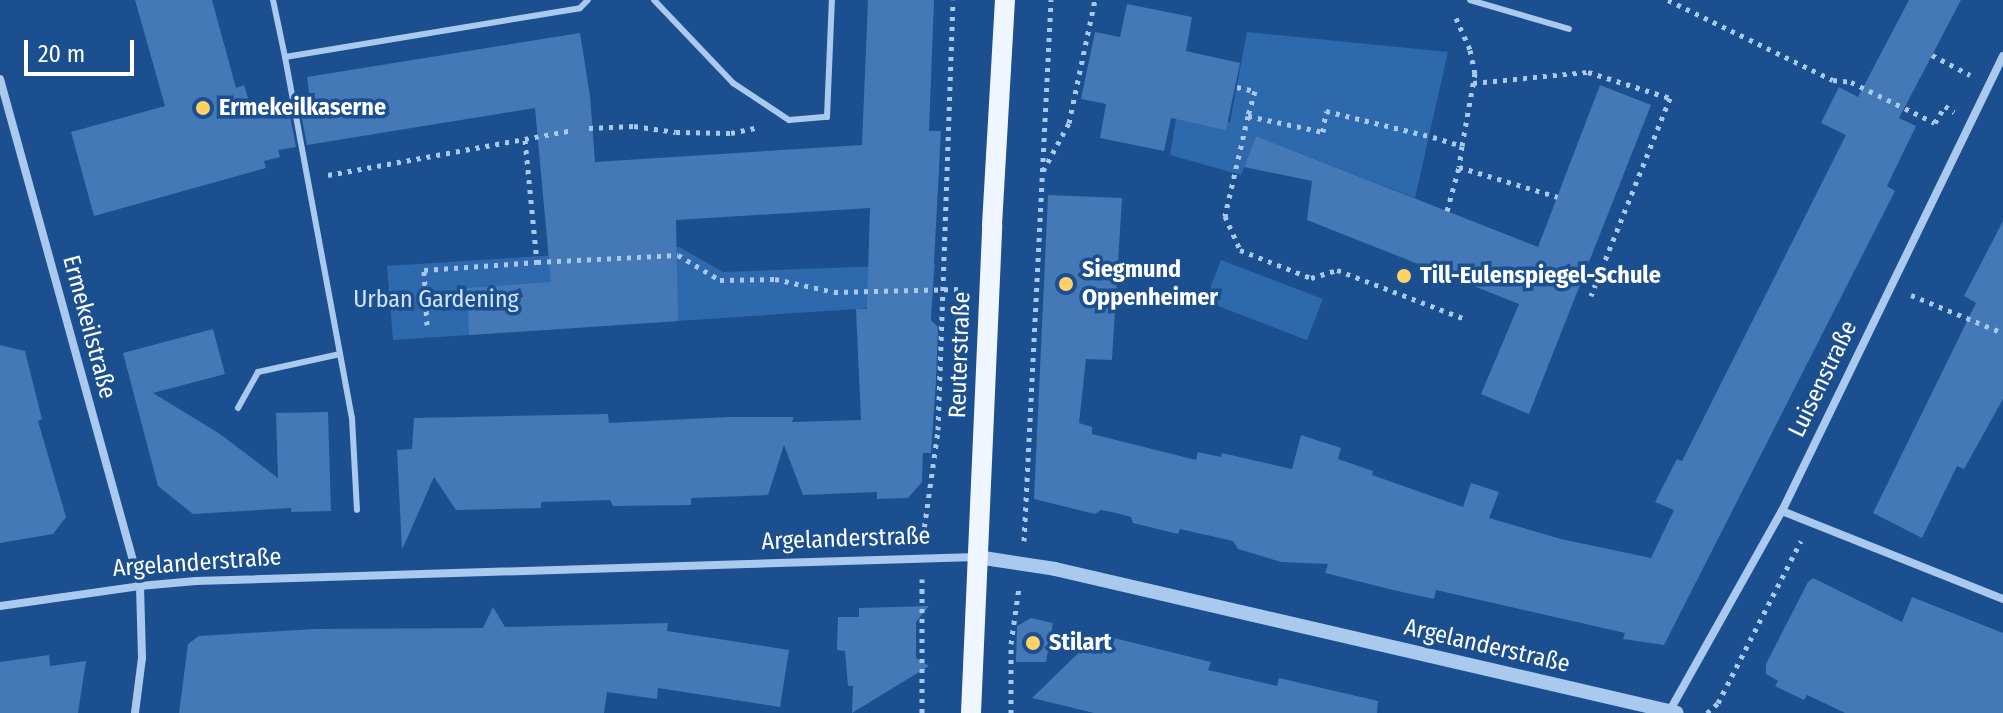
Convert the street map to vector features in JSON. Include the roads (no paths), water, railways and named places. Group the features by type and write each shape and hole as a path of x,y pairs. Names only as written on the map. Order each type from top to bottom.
{"main road":[{"name":"Reuterstraße","path":"971,713 1005,0"}],"street":[{"name":"Luisenstraße","path":"1672,712 1782,511 2003,56"},
{"name":"Ermekeilstraße","path":"0,79 140,586 142,658 135,713"},
{"path":"1782,511 2003,599"},
{"name":"Argelanderstraße","path":"0,606 140,586 977,557 1022,562 1672,712"}],"lane":[{"path":"273,0 352,418 357,510"},
{"path":"285,57 580,8 588,0"},
{"path":"654,0 733,83 789,120 827,117 832,0"},
{"path":"1470,0 1569,29"},
{"path":"238,408 258,372 340,354"}],"place":[{"name":"Ermekeilkaserne","path":"203,108"},
{"name":"Till-Eulenspiegel-Schule","path":"1404,276"},
{"name":"Siegmund Oppenheimer","path":"1066,284"},
{"name":"Stilart","path":"1033,643"}],"park label":[{"name":"Urban Gardening","path":"436,300"}]}
